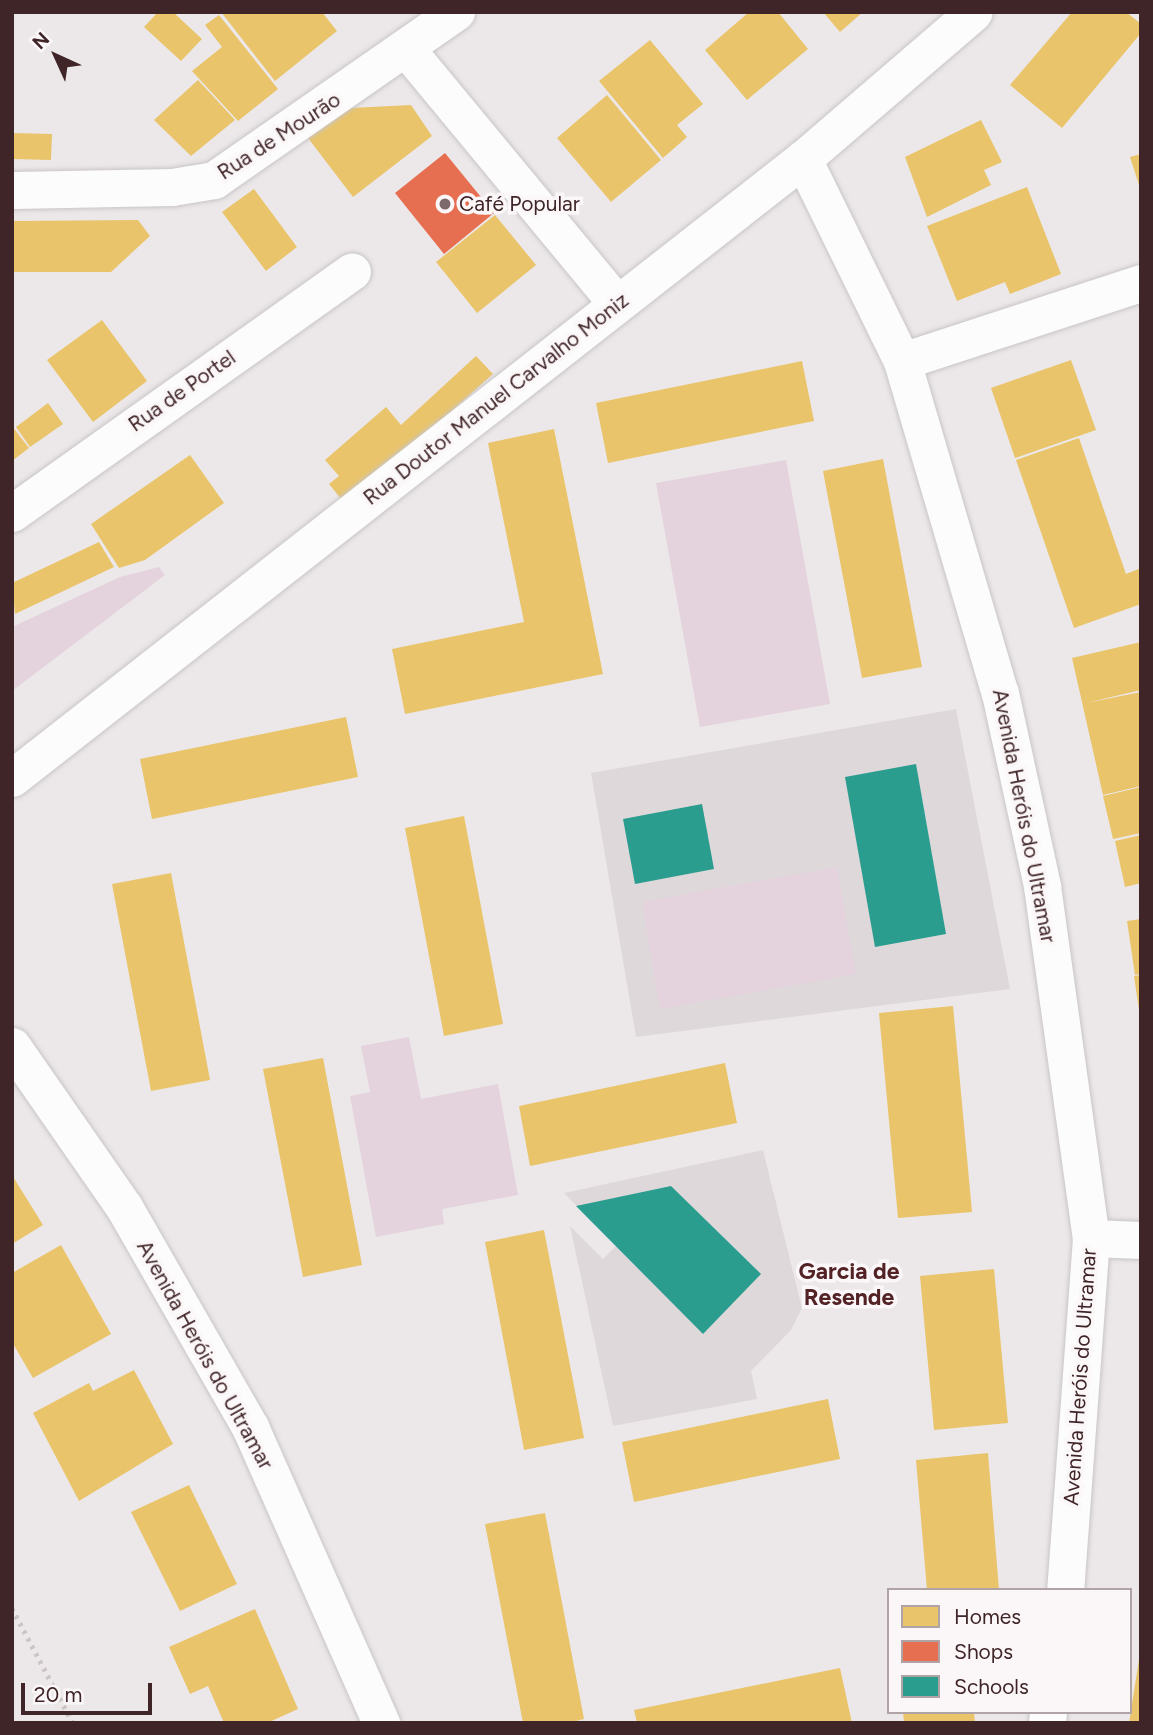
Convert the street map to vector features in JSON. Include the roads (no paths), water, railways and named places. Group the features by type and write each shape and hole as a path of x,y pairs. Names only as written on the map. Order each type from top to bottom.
{"street":[{"name":"Rua de Mourão","path":"12,190 172,187 214,180 408,51 456,12"},
{"name":"Rua Doutor Manuel Carvalho Moniz","path":"12,778 803,159 974,12"},
{"path":"408,51 617,304"},
{"name":"Avenida Heróis do Ultramar","path":"803,159 902,361 1000,693 1042,886 1091,1238 1065,1588"},
{"name":"Rua de Portel","path":"12,513 352,271"},
{"path":"902,361 1141,283"},
{"name":"Avenida Heróis do Ultramar","path":"12,1046 124,1207 250,1427 380,1723"},
{"path":"1091,1238 1141,1240"}],"place":[{"name":"Café Popular","path":"445,204"}],"district":[{"name":"Garcia de Resende","path":"849,1284"}]}
